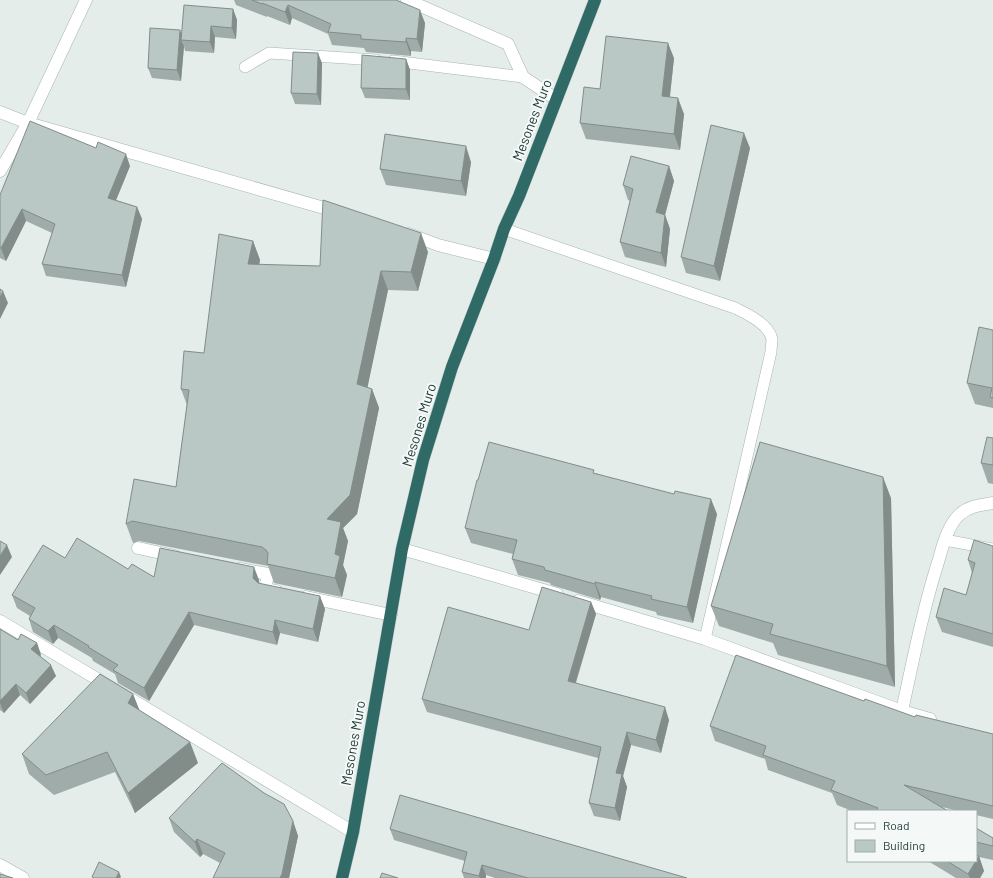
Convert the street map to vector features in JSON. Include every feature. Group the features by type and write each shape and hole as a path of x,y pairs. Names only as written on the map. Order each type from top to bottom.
{"highway":[{"name":"Mesones Muro","path":"342,878 353,832 402,549 423,460 452,367 494,259 504,228 519,196 595,0"}],"street":[{"path":"0,171 28,123 86,0"},
{"path":"407,0 508,44 523,77 556,99"},
{"path":"0,112 28,123 304,204 347,214"},
{"path":"396,229 438,245 494,259"},
{"path":"902,711 929,589 951,526 958,516 967,508 993,503"},
{"path":"138,548 184,557"},
{"path":"402,549 705,639 902,711 940,721"},
{"path":"230,567 268,574 265,589 391,615"},
{"path":"0,620 353,832"},
{"path":"0,865 23,878"}],"lane":[{"path":"245,68 269,53 398,61 523,77"},
{"path":"504,228 735,308 753,317 765,326 772,337 771,352 705,639"},
{"path":"945,540 993,549"}],"building":[{"path":"252,0 396,0 420,10 417,39 406,38 406,42 361,39 361,35 328,32 331,24 288,5 285,12"},
{"path":"184,5 233,9 232,28 211,26 210,42 181,40"},
{"path":"150,28 180,30 177,70 148,68"},
{"path":"606,36 668,43 662,96 678,98 674,134 580,123 584,87 600,89"},
{"path":"293,52 318,53 317,94 291,93"},
{"path":"362,55 406,59 406,89 361,88"},
{"path":"30,121 96,148 98,142 126,154 108,198 137,207 122,275 42,264 55,224 22,209 0,248 0,195"},
{"path":"711,125 744,133 714,266 681,257"},
{"path":"385,134 466,146 461,181 380,169"},
{"path":"631,156 669,166 656,212 665,215 661,253 620,242 633,189 623,185"},
{"path":"323,200 421,233 411,272 381,271 357,384 372,389 350,495 327,519 341,522 335,554 340,556 335,578 267,564 268,553 262,547 132,521 126,524 134,479 176,487 189,390 181,389 184,351 204,353 219,234 253,241 248,264 320,266"},
{"path":"0,289 3,291 0,298"},
{"path":"979,327 993,330 993,398 990,397 992,388 967,383"},
{"path":"987,437 993,438 993,465 981,463"},
{"path":"489,442 594,470 593,473 674,494 675,491 711,499 687,607 651,599 652,596 595,582 595,584 545,570 544,567 512,559 517,540 465,528 477,480"},
{"path":"760,442 883,477 887,666 770,634 773,624 711,606"},
{"path":"77,538 128,569 132,564 154,577 160,548 254,567 253,578 258,583 320,596 313,629 275,620 273,632 189,612 144,688 113,670 118,665 54,625 48,631 29,619 35,608 12,595 43,545 65,558"},
{"path":"974,540 993,546 993,634 936,617 944,588 966,595 975,563 968,560"},
{"path":"0,541 7,545 0,556"},
{"path":"542,587 591,602 568,681 665,707 656,740 627,732 616,773 622,774 615,808 589,803 601,747 422,699 448,607 529,630"},
{"path":"0,629 18,640 21,634 37,643 31,649 51,665 26,693 16,684 0,701"},
{"path":"736,655 864,701 865,699 915,717 916,715 993,734 993,806 904,785 946,810 877,810 878,808 831,790 835,781 763,755 766,746 710,726"},
{"path":"100,674 133,694 128,703 190,742 128,793 107,752 46,775 22,754"},
{"path":"222,763 264,793 284,804 293,821 280,878 213,878 225,853 197,839 195,842 169,818"},
{"path":"400,795 687,878 528,878 482,865 479,876 462,872 467,852 390,829"},
{"path":"977,829 993,838 993,846 977,842"},
{"path":"99,862 119,872 116,878 92,877"},
{"path":"949,862 975,862 968,874"},
{"path":"382,873 398,878 380,878"},
{"path":"0,874 13,878 0,878"}]}
